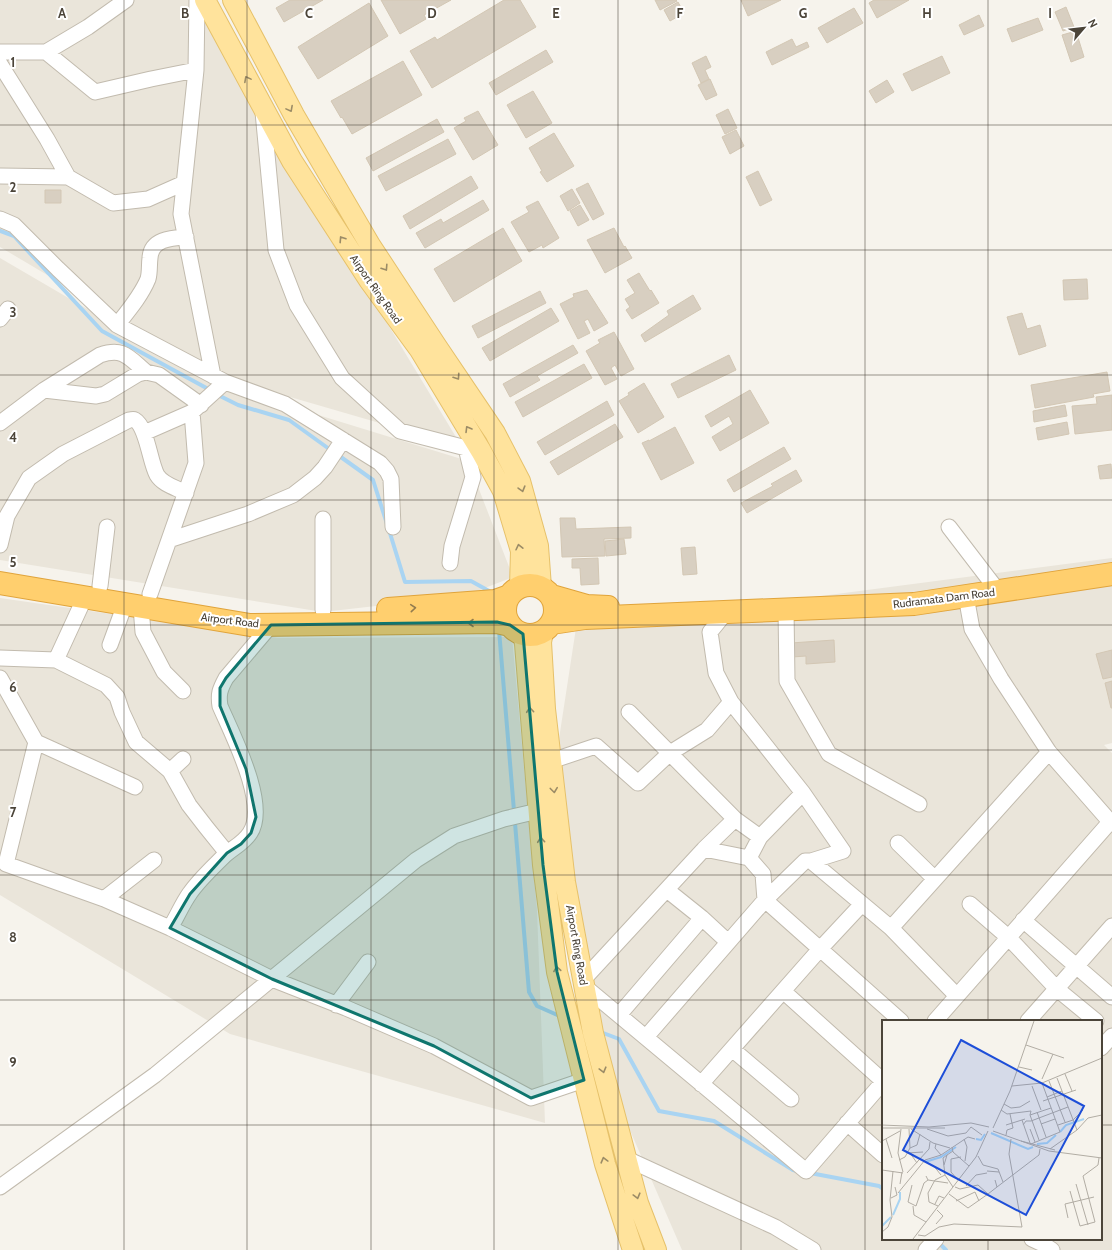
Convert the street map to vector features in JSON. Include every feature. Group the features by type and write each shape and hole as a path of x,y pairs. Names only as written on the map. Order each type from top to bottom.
{"highway":[{"name":"Airport Road","path":"0,569 93,592 250,625 497,622 532,629 582,613"},
{"name":"Rudramata Dam Road","path":"582,613 727,611 914,604 1112,574"},
{"name":"Airport Road","path":"0,583 93,592"},
{"name":"Airport Road","path":"139,602 251,611 396,609 495,600 530,591"},
{"path":"530,591 555,602 555,617 532,629 506,619 506,603 530,591 582,613"}],"main road":[{"name":"Airport Ring Road","path":"205,0 292,161 369,280 420,350 482,451 503,491 521,551 530,591"},
{"name":"Airport Ring Road","path":"233,0 294,116 370,245 495,432 520,482 538,546 530,591"},
{"path":"538,546 543,566 552,583 582,613 565,626 553,639 546,664 543,686"},
{"name":"Airport Ring Road","path":"532,629 541,642 545,709 565,882 593,1033 638,1203 656,1250"},
{"name":"Airport Ring Road","path":"532,629 525,644 543,865 557,972 605,1164 633,1250"}],"street":[{"path":"0,52 46,52 88,27 126,0"},
{"path":"110,645 139,602 169,540 196,463 210,393 186,237 181,214 196,70 197,0"},
{"path":"46,52 94,92 151,78 196,70"},
{"path":"1,67 47,139 68,177"},
{"path":"263,107 276,250 297,305 342,378 400,431 466,448 473,477 452,546 450,563"},
{"path":"0,176 68,177 113,203 148,199 184,183"},
{"path":"0,220 14,225 117,325 210,393"},
{"path":"117,325 142,291 148,278 150,256 153,248 159,242 166,239 186,237"},
{"path":"0,423 44,390 100,355 111,352 119,352 127,355 146,372"},
{"path":"44,390 96,396 105,394 138,374 146,372 159,375 210,393 285,404 337,449 380,463 387,471 391,479 393,527"},
{"path":"144,433 210,393"},
{"path":"0,545 7,516 29,478 63,454 129,420 136,421 144,433 157,475 163,482 186,493"},
{"path":"169,540 248,514 293,495 315,478 337,449"},
{"path":"323,519 323,610"},
{"path":"950,527 998,591"},
{"path":"56,660 93,592 107,528"},
{"path":"936,1020 1023,920 1111,823 1049,752 1001,679 972,629 966,596"},
{"path":"139,602 143,632 164,672 183,691"},
{"path":"786,608 787,681 829,754 919,804"},
{"path":"646,1037 765,900 805,861 810,862 844,850 803,793 731,702 716,673 710,632 727,611"},
{"path":"170,928 190,894 201,879 227,852 241,844 251,833 256,817 254,798 246,769 220,706 219,697 220,688 226,678 271,625"},
{"path":"0,658 56,660 106,685 117,697 122,712 136,742 170,771 189,805 227,852"},
{"path":"0,678 36,742 135,787"},
{"path":"551,761 596,746 638,783 670,753 707,730 731,702"},
{"path":"629,712 735,818 760,837"},
{"path":"36,742 3,862 104,899 170,928 272,979 434,1046 531,1098 584,1080"},
{"path":"891,928 1049,752"},
{"path":"170,771 183,759"},
{"path":"749,858 760,837 803,793"},
{"path":"0,1186 155,1075 416,860 454,836 538,811"},
{"path":"735,818 704,849 584,983 701,1084 806,1171 882,1082"},
{"path":"898,843 935,879"},
{"path":"704,849 749,858 763,874 765,900 900,1020"},
{"path":"104,899 154,860"},
{"path":"810,862 891,928 957,996"},
{"path":"667,890 702,918 728,942"},
{"path":"701,1084 820,949 862,904"},
{"path":"970,904 1008,937 1057,989 1095,1020"},
{"path":"620,1015 702,918"},
{"path":"1023,920 1112,997"},
{"path":"1029,1020 1112,926"},
{"path":"336,1005 368,962"},
{"path":"783,991 882,1080"},
{"path":"1102,1026 1112,1036 1102,1047"},
{"path":"732,1049 791,1099"},
{"path":"847,1124 882,1154"},
{"path":"627,1159 775,1227 813,1250"},
{"path":"926,1250 935,1240"},
{"path":"1034,1240 1052,1250"}],"highlighted area":[{"path":"497,622 510,625 523,634 543,865 557,972 584,1080 531,1098 434,1046 272,979 170,928 190,894 227,853 241,844 251,833 256,817 246,769 220,706 220,688 226,678 271,625"}],"shaded area":[{"path":"0,0 193,0 462,447 218,376 0,247"},
{"path":"0,258 214,383 468,461 513,577 464,596 323,612 0,560"},
{"path":"1112,558 1112,743 1104,745 1112,753 1112,1250 682,1250 609,1082 555,765 576,628"},
{"path":"0,598 278,638 512,637 537,910 545,1123 230,1034 0,895"}],"building":[{"path":"290,0 323,0 284,22 276,8"},
{"path":"381,0 451,0 424,15 426,19 400,34"},
{"path":"504,0 520,0 536,27 432,88 410,51 435,37 437,40"},
{"path":"655,0 676,0 677,1 660,10"},
{"path":"741,0 781,0 748,16"},
{"path":"874,0 909,0 877,18 869,3"},
{"path":"678,2 684,13 670,21 664,10"},
{"path":"369,3 388,36 318,79 298,47"},
{"path":"1066,7 1074,27 1063,31 1055,12"},
{"path":"854,8 863,23 827,43 818,28"},
{"path":"979,15 984,26 964,35 959,25"},
{"path":"1038,18 1043,30 1012,42 1007,29"},
{"path":"1076,31 1084,57 1071,62 1062,35"},
{"path":"792,39 796,47 807,42 809,47 772,65 766,52"},
{"path":"546,50 553,62 496,95 489,83"},
{"path":"706,56 711,67 705,70 709,79 701,83 692,63"},
{"path":"942,56 950,73 912,91 903,74"},
{"path":"403,61 422,95 352,134 331,101"},
{"path":"710,79 717,95 706,100 698,85"},
{"path":"887,80 894,92 876,103 869,91"},
{"path":"533,91 552,123 526,138 507,105"},
{"path":"728,109 737,128 725,134 716,115"},
{"path":"478,111 498,145 473,160 454,128 466,121 464,118"},
{"path":"437,119 444,132 373,171 366,158"},
{"path":"736,130 744,146 730,154 722,137"},
{"path":"554,133 574,166 547,182 540,172 542,171 529,148"},
{"path":"448,139 456,154 386,191 378,176"},
{"path":"758,171 772,200 760,206 746,177"},
{"path":"471,176 478,188 410,229 403,216"},
{"path":"588,183 604,214 593,220 576,189"},
{"path":"572,189 580,203 568,211 560,196"},
{"path":"45,190 61,190 61,203 45,203"},
{"path":"483,200 489,210 425,248 416,233 441,219 443,223"},
{"path":"538,201 559,238 543,248 542,245 529,252 511,222 529,212 526,207"},
{"path":"580,205 589,220 578,226 570,211"},
{"path":"503,228 522,261 454,302 434,269"},
{"path":"614,228 624,247 625,246 632,258 605,273 587,240"},
{"path":"639,273 659,303 632,319 626,310 630,307 625,299 635,293 627,280"},
{"path":"1087,279 1088,299 1064,300 1063,280"},
{"path":"587,290 608,323 594,331 588,319 584,321 590,333 578,339 560,304 574,297 573,294"},
{"path":"540,291 546,303 478,338 472,326"},
{"path":"693,295 701,309 645,342 641,335 669,315 667,311"},
{"path":"551,308 559,321 490,361 482,348"},
{"path":"1022,313 1027,329 1040,325 1046,346 1019,355 1007,317"},
{"path":"614,332 634,369 621,376 615,365 611,368 617,379 605,385 586,351 600,343 598,340"},
{"path":"573,345 578,353 537,376 540,380 510,397 503,384"},
{"path":"729,355 736,370 678,398 671,384"},
{"path":"584,364 592,378 523,417 515,402"},
{"path":"1107,372 1110,391 1093,394 1094,397 1035,408 1031,385"},
{"path":"644,383 664,417 638,433 619,401 629,395 628,393"},
{"path":"750,390 769,423 720,451 712,437 733,424 729,416 711,427 705,416"},
{"path":"1112,395 1112,430 1075,434 1072,406 1097,404 1096,397"},
{"path":"607,401 614,415 545,455 537,442"},
{"path":"1065,405 1067,416 1034,422 1033,411"},
{"path":"1067,422 1069,434 1038,440 1036,428"},
{"path":"615,424 623,437 558,475 550,462"},
{"path":"675,427 694,463 661,480 642,443 649,441"},
{"path":"784,447 791,459 734,492 727,480"},
{"path":"1111,464 1112,478 1100,479 1098,466"},
{"path":"796,470 802,481 747,513 741,503 773,486 771,484"},
{"path":"560,518 575,518 576,529 631,527 631,538 604,539 605,556 562,557"},
{"path":"624,539 626,554 606,556 605,541"},
{"path":"695,547 697,574 683,575 681,548"},
{"path":"598,558 599,584 581,585 580,568 572,568 572,559"},
{"path":"834,640 835,662 806,664 806,656 792,657 791,643"},
{"path":"1112,650 1112,677 1103,679 1096,654"},
{"path":"1112,681 1112,708 1111,708 1105,683"}],"waterway":[{"path":"0,231 14,236 102,331 210,390"},
{"path":"216,394 238,405 289,420 332,451"},
{"path":"338,455 373,480 387,524"},
{"path":"389,530 405,582 471,581 491,593"},
{"path":"499,630 529,992 537,1006 562,1017"},
{"path":"598,1031 619,1039 659,1111 714,1121 793,1170 797,1171"},
{"path":"810,1173 879,1186 882,1188"},
{"path":"938,1242 946,1250"}]}
